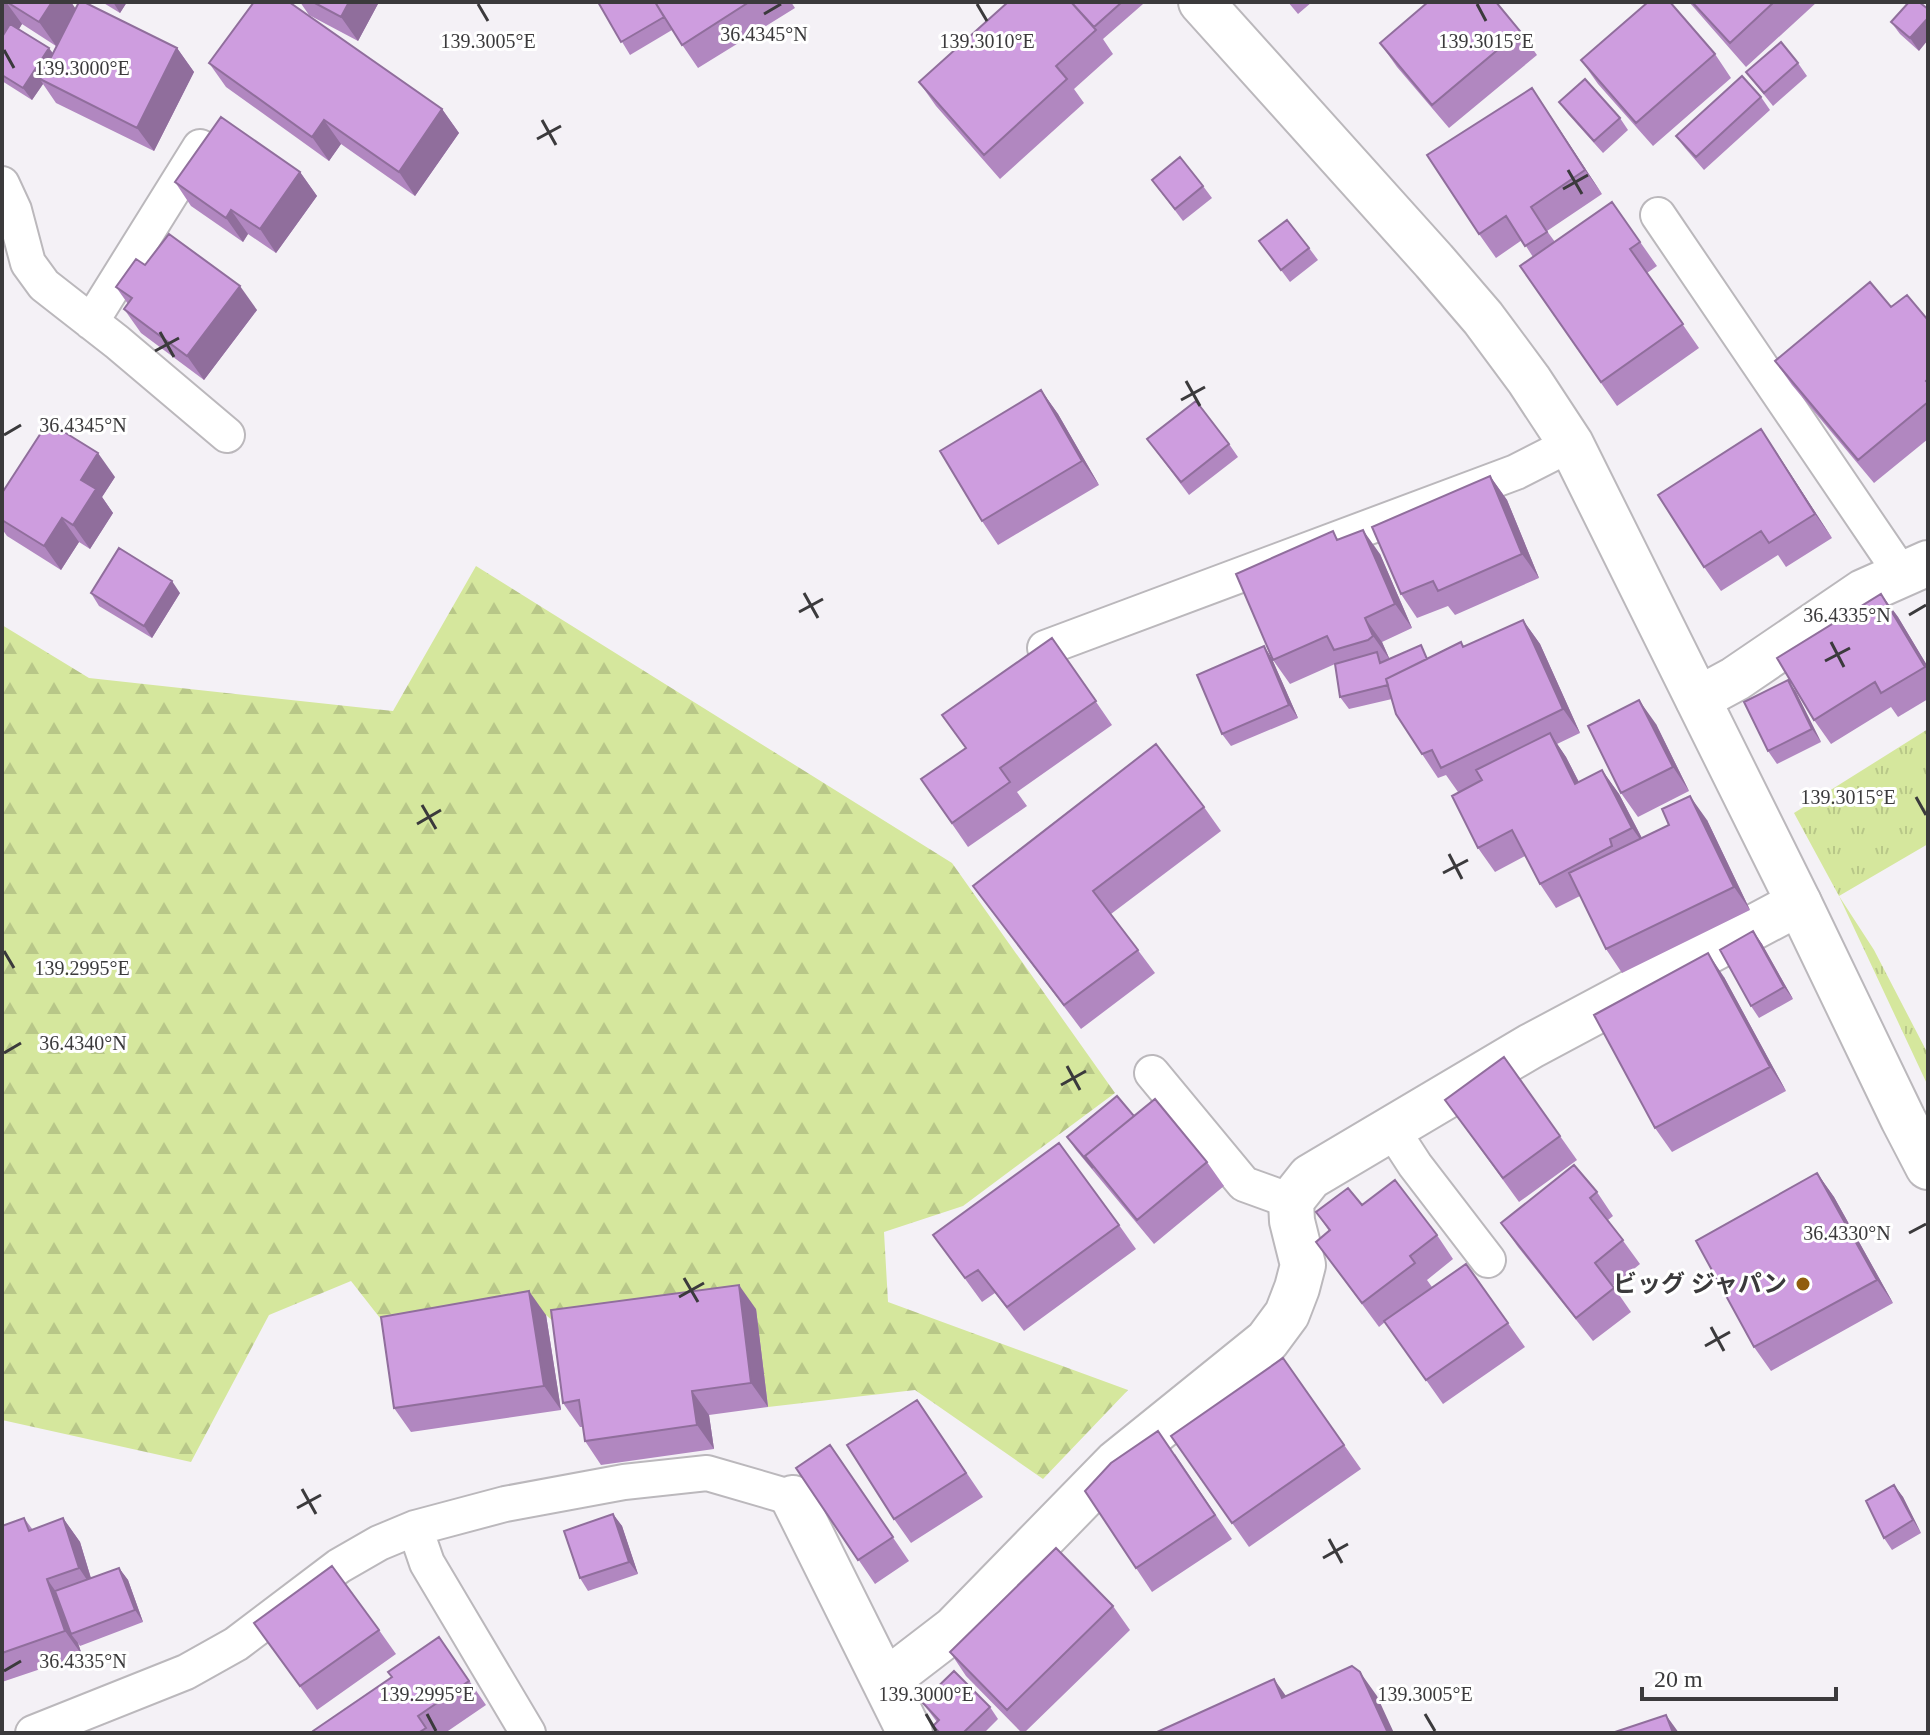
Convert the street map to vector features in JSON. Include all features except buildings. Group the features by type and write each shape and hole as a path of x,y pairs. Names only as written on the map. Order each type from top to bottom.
{"street":[{"path":"1201,2 1483,318 1571,444 1928,1167"},
{"path":"1698,699 1735,679 1863,592 1915,568"},
{"path":"885,1682 954,1629 1116,1463 1267,1341 1287,1314 1297,1288 1303,1265 1292,1221 1291,1201 1310,1177 1531,1046 1799,903"},
{"path":"793,1498 910,1733"}],"lane":[{"path":"91,322 207,137"},
{"path":"2,184 14,210 28,263 44,285 227,435"},
{"path":"1658,215 1915,568"},
{"path":"1045,648 1516,472 1571,444"},
{"path":"1152,1073 1244,1184 1291,1201"},
{"path":"1391,1128 1415,1165 1488,1260"},
{"path":"33,1733 186,1672 236,1644 339,1566 379,1543 415,1528 505,1504 624,1482 707,1473 793,1498"},
{"path":"415,1528 427,1563 528,1733"}],"green space":[{"path":"476,566 952,863 1115,1093 963,1206 884,1232 888,1302 1128,1390 1043,1479 915,1390 768,1407 755,1309 568,1334 546,1315 398,1341 351,1281 269,1315 191,1462 2,1420 2,625 89,678 393,711"},
{"path":"1928,729 1928,844 1839,896 1794,813"},
{"path":"1839,896 1874,950 1928,1054 1928,1086"}],"place":[{"name":"ビッグ ジャパン","path":"1803,1284"}]}
